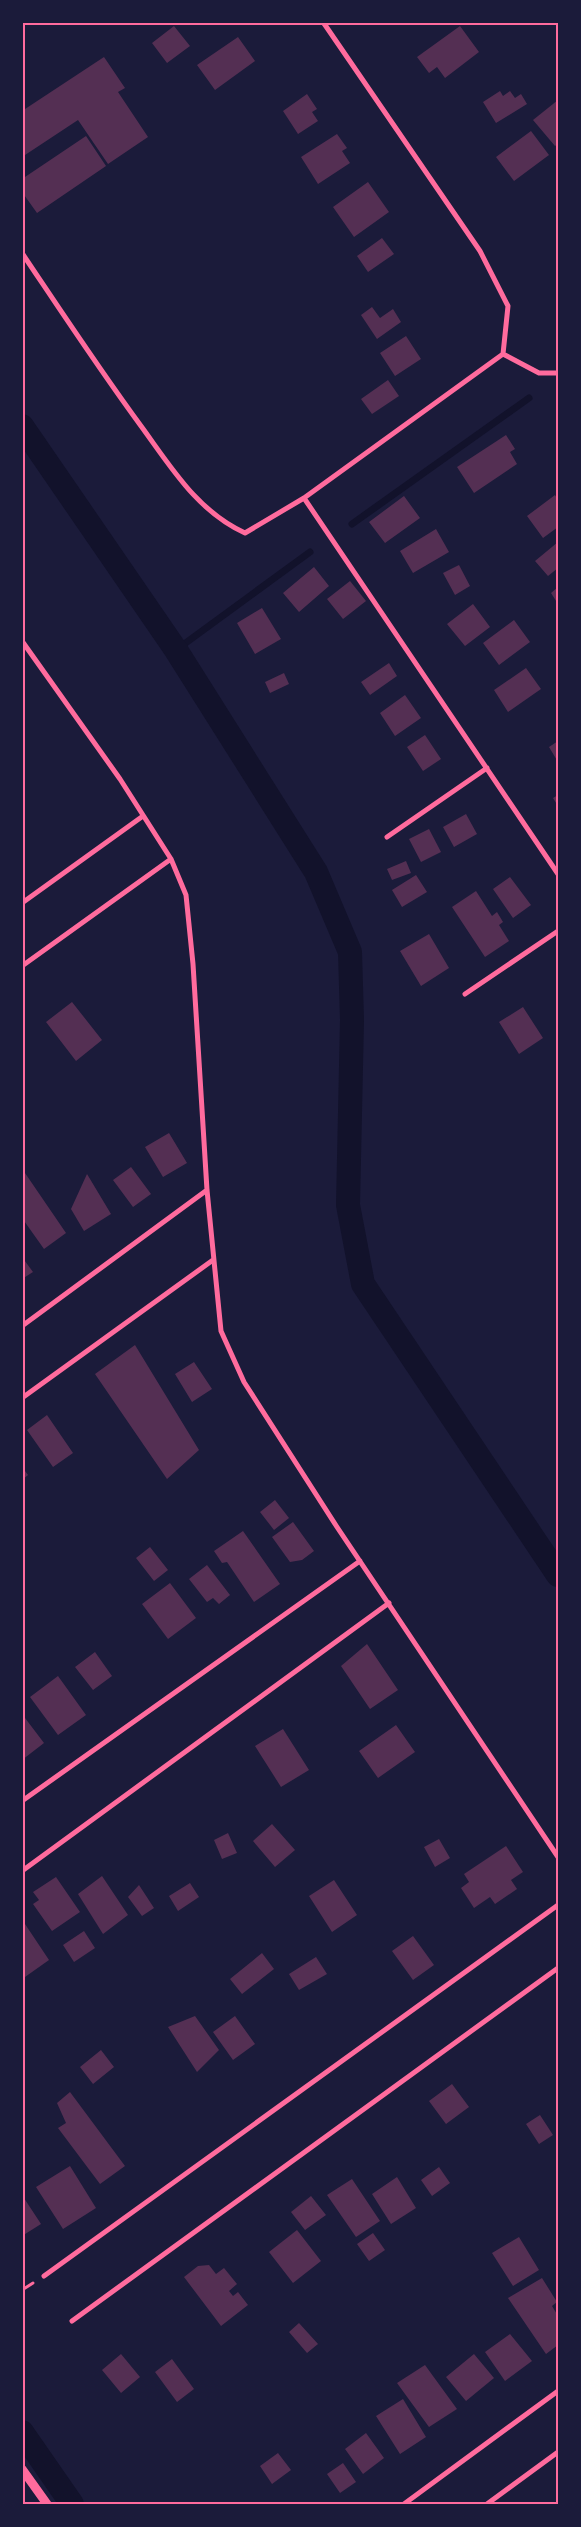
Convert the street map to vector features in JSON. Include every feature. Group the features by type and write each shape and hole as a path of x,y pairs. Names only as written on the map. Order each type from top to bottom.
{"street":[{"path":"22,253 116,392 184,485 205,508 228,525 245,533 304,498 503,354 508,306 480,250 323,22"},
{"path":"503,354 539,373 558,373"},
{"path":"304,498 558,874"},
{"path":"22,641 120,779 170,859 186,895 193,964 212,1260 221,1331 244,1382 360,1561 558,1858"},
{"path":"387,837 487,768"},
{"path":"22,903 143,816"},
{"path":"22,966 170,859"},
{"path":"465,994 558,931"},
{"path":"22,1326 207,1190"},
{"path":"22,1398 212,1260"},
{"path":"22,1801 360,1561"},
{"path":"22,1872 389,1603"},
{"path":"44,2276 558,1905"},
{"path":"72,2321 558,1968"},
{"path":"404,2504 558,2390"},
{"path":"487,2504 558,2452"},
{"path":"22,2469 47,2504"}],"building":[{"path":"174,26 190,46 167,63 152,43"},
{"path":"460,26 479,52 445,78 437,67 429,73 417,57"},
{"path":"238,37 255,61 215,90 197,65"},
{"path":"104,57 125,88 118,92 148,137 108,164 78,120 22,157 22,111"},
{"path":"500,91 503,96 510,91 515,98 521,94 527,104 496,123 483,102"},
{"path":"307,94 317,109 312,112 318,121 298,134 283,111"},
{"path":"558,100 558,144 555,146 533,120"},
{"path":"531,131 549,155 514,181 496,157"},
{"path":"337,134 347,148 342,151 350,163 318,184 301,157"},
{"path":"86,136 106,166 37,213 22,192 22,179"},
{"path":"368,182 389,212 354,237 333,207"},
{"path":"382,238 394,254 368,272 357,256"},
{"path":"372,307 380,318 393,309 401,322 377,339 361,315"},
{"path":"406,336 421,359 395,376 380,353"},
{"path":"388,380 399,396 372,414 361,399"},
{"path":"506,435 515,449 510,452 517,464 474,493 457,467"},
{"path":"555,495 558,500 558,527 543,538 527,516"},
{"path":"404,496 420,518 385,543 369,522"},
{"path":"436,529 449,552 413,573 400,551"},
{"path":"558,542 558,568 548,576 535,561"},
{"path":"459,565 470,586 455,595 443,573"},
{"path":"314,567 329,586 299,612 283,593"},
{"path":"350,581 366,601 343,619 327,599"},
{"path":"558,587 558,604 551,593"},
{"path":"473,604 490,627 465,646 447,624"},
{"path":"262,608 281,639 255,654 237,623"},
{"path":"514,620 530,642 499,665 483,643"},
{"path":"389,663 397,676 370,695 361,682"},
{"path":"526,668 541,689 508,712 494,690"},
{"path":"284,673 289,684 270,693 265,682"},
{"path":"405,695 421,718 395,736 380,713"},
{"path":"425,735 441,759 423,771 407,747"},
{"path":"558,741 558,762 549,747"},
{"path":"558,795 558,806 553,798"},
{"path":"466,814 477,834 454,847 443,827"},
{"path":"429,829 441,852 421,862 409,839"},
{"path":"406,861 411,873 392,880 387,869"},
{"path":"416,875 427,892 402,907 392,890"},
{"path":"510,877 531,905 513,918 493,889"},
{"path":"476,891 492,916 497,912 503,922 499,925 509,941 485,957 452,907"},
{"path":"429,934 449,968 421,986 400,951"},
{"path":"72,1002 102,1040 76,1061 46,1022"},
{"path":"523,1007 543,1038 519,1054 499,1022"},
{"path":"169,1133 187,1163 163,1177 145,1147"},
{"path":"131,1167 151,1194 133,1207 113,1180"},
{"path":"25,1173 66,1233 44,1249 22,1218 22,1175"},
{"path":"87,1174 111,1214 84,1231 71,1209"},
{"path":"22,1257 33,1272 22,1279"},
{"path":"135,1345 199,1450 167,1479 95,1374"},
{"path":"194,1362 212,1389 192,1402 175,1374"},
{"path":"47,1415 73,1453 53,1467 27,1430"},
{"path":"22,1467 28,1475 22,1480"},
{"path":"275,1500 289,1518 274,1530 260,1512"},
{"path":"293,1522 314,1551 302,1560 290,1562 272,1537"},
{"path":"243,1531 280,1584 254,1602 227,1562 222,1563 214,1551"},
{"path":"150,1547 168,1570 154,1581 136,1558"},
{"path":"207,1565 230,1595 219,1604 213,1598 207,1602 189,1579"},
{"path":"170,1583 196,1618 168,1639 142,1604"},
{"path":"367,1644 398,1690 370,1709 341,1666"},
{"path":"95,1652 112,1676 93,1690 75,1667"},
{"path":"58,1676 86,1715 58,1735 30,1697"},
{"path":"22,1714 44,1743 22,1760"},
{"path":"396,1725 415,1752 378,1778 359,1751"},
{"path":"283,1729 309,1770 281,1787 255,1746"},
{"path":"272,1824 295,1850 275,1867 253,1841"},
{"path":"228,1833 237,1853 222,1859 214,1840"},
{"path":"439,1839 450,1858 435,1867 424,1847"},
{"path":"506,1846 523,1872 511,1880 517,1889 495,1904 490,1897 474,1908 461,1888 469,1882 464,1874"},
{"path":"102,1876 128,1915 103,1934 78,1894"},
{"path":"56,1877 80,1912 52,1931 33,1904 39,1900 33,1892"},
{"path":"334,1880 357,1915 332,1932 309,1896"},
{"path":"190,1883 199,1897 178,1911 169,1896"},
{"path":"139,1885 154,1908 142,1916 128,1897"},
{"path":"25,1924 49,1960 25,1977 22,1973 22,1926"},
{"path":"84,1931 95,1948 74,1962 63,1945"},
{"path":"413,1936 434,1965 413,1980 392,1951"},
{"path":"262,1953 274,1969 242,1994 230,1979"},
{"path":"316,1957 327,1974 299,1990 289,1974"},
{"path":"195,2016 219,2050 197,2072 168,2027"},
{"path":"235,2016 255,2044 233,2060 213,2032"},
{"path":"101,2050 114,2067 93,2084 80,2067"},
{"path":"452,2084 469,2107 446,2124 429,2101"},
{"path":"70,2092 125,2166 100,2184 58,2128 66,2123 57,2103"},
{"path":"540,2115 553,2135 539,2144 526,2124"},
{"path":"70,2166 96,2208 63,2229 36,2187"},
{"path":"439,2167 450,2183 432,2196 421,2180"},
{"path":"397,2177 416,2208 391,2224 372,2194"},
{"path":"352,2179 380,2221 356,2237 327,2195"},
{"path":"22,2195 41,2224 22,2236"},
{"path":"311,2196 326,2215 305,2230 291,2212"},
{"path":"297,2230 321,2261 293,2283 269,2252"},
{"path":"373,2233 385,2250 369,2261 357,2244"},
{"path":"519,2237 539,2270 513,2286 492,2253"},
{"path":"209,2265 216,2274 224,2268 237,2284 229,2291 233,2296 238,2292 248,2305 221,2326 184,2277 198,2266"},
{"path":"542,2278 557,2302 552,2306 558,2316 558,2345 546,2354 508,2298"},
{"path":"299,2323 318,2344 307,2353 289,2332"},
{"path":"510,2334 532,2361 505,2381 485,2352"},
{"path":"121,2354 140,2377 121,2393 102,2370"},
{"path":"474,2354 494,2378 466,2401 446,2377"},
{"path":"172,2359 194,2389 177,2402 155,2372"},
{"path":"425,2365 457,2409 429,2427 397,2383"},
{"path":"403,2399 426,2437 400,2454 376,2416"},
{"path":"366,2433 384,2458 363,2474 345,2449"},
{"path":"278,2453 291,2470 272,2484 260,2466"},
{"path":"343,2463 356,2482 340,2493 327,2474"}],"waterway":[{"path":"352,524 529,398"},
{"path":"22,426 176,650 316,872 350,952 352,1020 348,1205 363,1284 558,1575"},
{"path":"176,650 310,552"},
{"path":"22,2432 72,2504"},
{"path":"22,2453 32,2446"}]}
